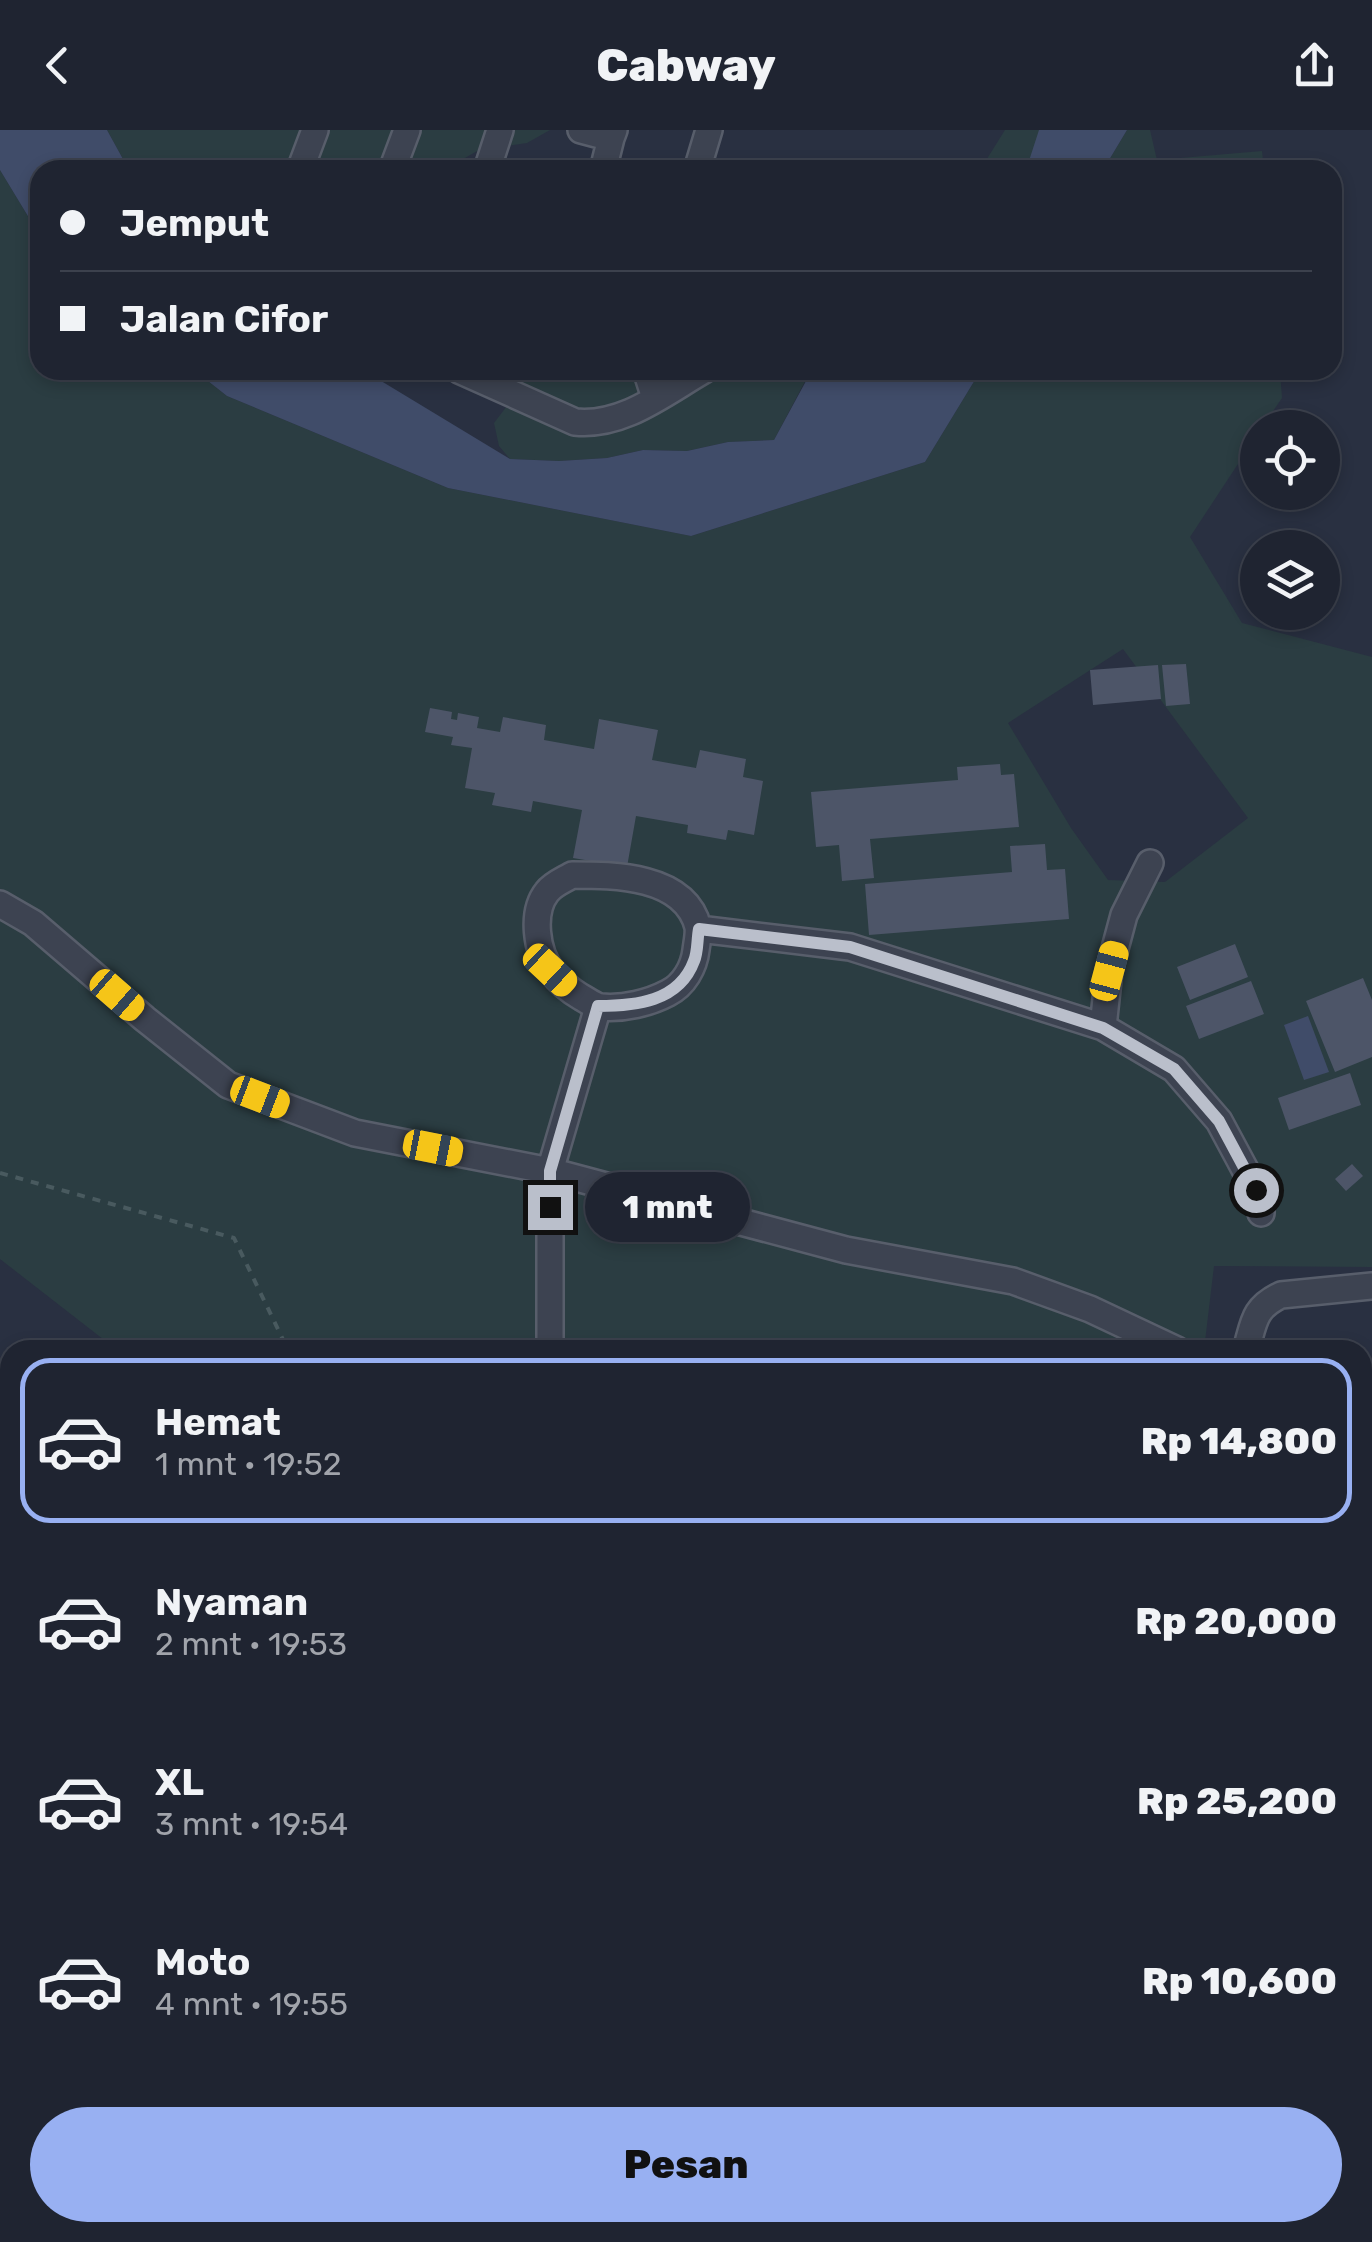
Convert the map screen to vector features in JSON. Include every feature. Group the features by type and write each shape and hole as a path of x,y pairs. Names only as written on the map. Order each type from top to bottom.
{"street":[{"path":"304,160 315,130"},
{"path":"396,160 406,130"},
{"path":"490,160 500,130"},
{"path":"581,130 613,134 606,160"},
{"path":"700,160 709,130"},
{"path":"480,380 575,422 598,423 618,418 687,380"},
{"path":"650,380 656,398"},
{"path":"1103,1028 1109,971 1124,915 1150,863"},
{"path":"572,875 614,875 664,888 688,906 699,929 695,960 679,987 656,999 628,1006 598,1006 573,992 550,970 540,944 540,904 549,888 572,875"},
{"path":"0,904 33,923 228,1085 355,1133 550,1171 846,1250 1013,1281 1090,1308 1156,1340"},
{"path":"699,929 850,947 1103,1028 1174,1069 1219,1121 1262,1202 1262,1213"},
{"path":"550,1340 550,1171 598,1006"},
{"path":"1249,1340 1260,1308 1281,1295 1372,1286"}],"path":[{"path":"0,1174 234,1238 283,1340"}],"shaded area":[{"path":"107,130 550,130 527,143 479,150 461,160 124,160"},
{"path":"1005,130 1040,130 1030,160 986,160"},
{"path":"1127,130 1150,130 1157,160 1109,160"},
{"path":"1262,151 1263,160 1157,160"},
{"path":"0,170 30,220 30,380 207,380 227,396 448,488 691,536 925,462 975,380 1281,380 1282,398 1274,410 1240,410 1240,461 1190,537 1240,620 1240,630 1269,630 1372,657 1372,1267 1214,1266 1205,1340 104,1340 0,1259","holes":["1123,649 1248,818 1165,882 1108,880 1071,828 1008,723"]},
{"path":"514,380 806,380 774,440 728,442 687,451 643,450 607,458 510,459 499,446 494,423 510,402"}],"water":[{"path":"0,130 107,130 124,160 30,160 30,220 0,170"},
{"path":"1039,130 1127,130 1109,160 1029,160"},
{"path":"207,380 380,380 510,459 559,461 774,440 807,380 975,380 925,462 691,536 448,488 227,396"},
{"path":"1308,1016 1329,1072 1304,1080 1284,1025"}],"building":[{"path":"1186,664 1190,704 1166,706 1162,665"},
{"path":"1158,665 1161,699 1093,705 1090,670"},
{"path":"430,708 452,712 451,719 457,720 458,713 479,717 477,728 500,732 503,717 546,725 544,740 594,749 599,719 658,730 652,760 696,768 700,750 746,759 743,777 763,781 754,835 728,830 726,840 687,833 688,825 636,816 627,867 573,858 582,810 533,801 531,812 492,805 495,793 465,788 472,748 451,745 453,737 425,732"},
{"path":"1000,764 1001,775 1014,774 1019,827 870,839 874,878 842,881 839,845 816,847 811,792 958,780 957,767"},
{"path":"1045,844 1047,870 1065,869 1069,919 869,935 865,884 1012,872 1010,846"},
{"path":"1235,944 1248,977 1190,1000 1177,967"},
{"path":"1363,978 1372,1000 1372,1057 1335,1072 1306,1001"},
{"path":"1251,981 1264,1014 1199,1039 1186,1006"},
{"path":"1350,1073 1361,1105 1289,1130 1278,1098"},
{"path":"1352,1164 1363,1176 1346,1191 1335,1179"}],"route":[{"path":"550,1207 550,1171 598,1006 628,1006 656,999 679,987 695,960 699,929 850,947 1103,1028 1174,1069 1219,1121 1256,1190"}]}
